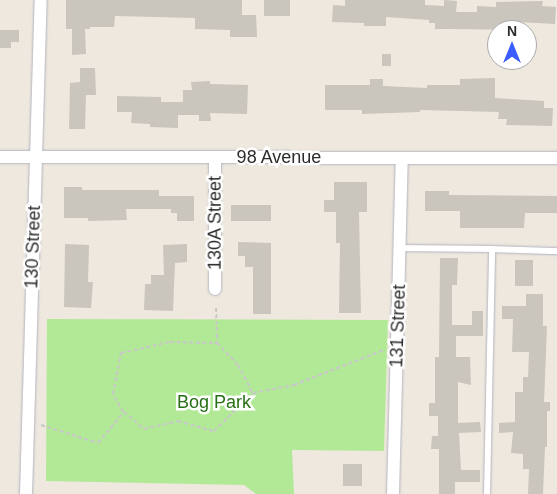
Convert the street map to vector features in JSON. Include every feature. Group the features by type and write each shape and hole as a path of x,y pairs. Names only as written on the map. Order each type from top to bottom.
{"street":[{"name":"130 Street","path":"26,494 41,0"},
{"name":"98 Avenue","path":"0,157 557,158"},
{"name":"130A Street","path":"215,158 215,289"},
{"name":"131 Street","path":"393,494 402,158"}],"lane":[{"path":"400,248 557,251"},
{"path":"487,494 492,249"}],"path":[{"path":"216,308 217,343 238,365 253,393"},
{"path":"217,343 170,342 121,353 113,394 124,412 144,428 178,421 214,431 253,393 294,385 388,348"},
{"path":"41,424 98,443 124,412"}],"green space":[{"name":"Bog Park","path":"47,319 388,320 384,451 292,450 294,494 256,494 244,485 46,481"}],"building":[{"path":"66,0 242,0 242,15 256,15 257,37 230,37 230,30 195,29 195,18 115,16 114,27 90,27 90,29 85,29 86,54 72,55 72,29 66,29"},
{"path":"264,0 290,0 290,16 264,16"},
{"path":"345,0 425,0 425,5 444,6 444,0 457,1 456,12 477,12 477,6 496,7 496,2 543,1 542,6 556,7 555,24 537,23 537,20 487,20 487,30 435,29 435,23 429,23 429,20 386,17 386,26 364,26 364,23 332,22 333,5 345,6"},
{"path":"0,30 19,30 19,42 11,42 11,48 0,48"},
{"path":"382,54 391,54 391,66 382,66"},
{"path":"80,68 95,68 96,95 86,95 85,129 69,129 70,83 80,82"},
{"path":"495,78 495,98 544,101 544,108 553,108 552,126 506,125 507,119 498,119 499,112 420,110 420,112 362,114 362,110 325,110 325,85 370,85 370,79 383,79 383,86 427,88 427,85 460,85 460,79"},
{"path":"210,81 210,84 248,85 247,114 210,113 211,121 199,121 199,115 178,115 178,128 150,127 150,124 131,123 132,112 117,112 117,96 161,97 161,102 183,102 183,90 192,90 191,82"},
{"path":"334,182 367,182 367,212 359,212 361,313 339,313 340,243 336,243 336,212 324,212 324,200 334,200"},
{"path":"64,187 82,187 82,190 159,190 159,196 194,196 194,221 177,221 177,213 171,213 171,209 126,209 127,220 88,221 88,218 64,218"},
{"path":"425,191 449,191 449,195 557,196 557,213 525,213 524,228 460,228 460,211 425,211"},
{"path":"231,205 271,205 271,221 231,221"},
{"path":"238,242 271,243 271,314 253,314 253,267 245,267 245,256 238,256"},
{"path":"65,244 89,245 88,282 93,282 91,308 64,307"},
{"path":"187,244 187,262 175,263 173,311 144,310 145,284 151,284 151,275 164,275 163,245"},
{"path":"440,258 458,258 457,285 452,285 452,325 472,325 472,311 483,311 483,336 456,336 456,357 470,357 471,385 458,382 458,423 480,422 481,432 459,433 461,470 480,470 480,482 455,482 455,494 439,494 439,449 431,449 432,436 438,436 438,416 429,416 429,403 435,403 435,357 439,357"},
{"path":"515,260 533,260 533,286 515,286"},
{"path":"526,294 543,294 543,326 547,326 544,402 550,402 550,411 547,411 547,447 545,447 543,494 528,494 529,469 523,469 523,454 511,453 513,432 499,433 499,423 515,422 515,392 523,392 523,377 528,377 529,352 512,352 513,319 502,319 502,306 526,306"},
{"path":"343,464 362,464 362,486 343,486"}]}
